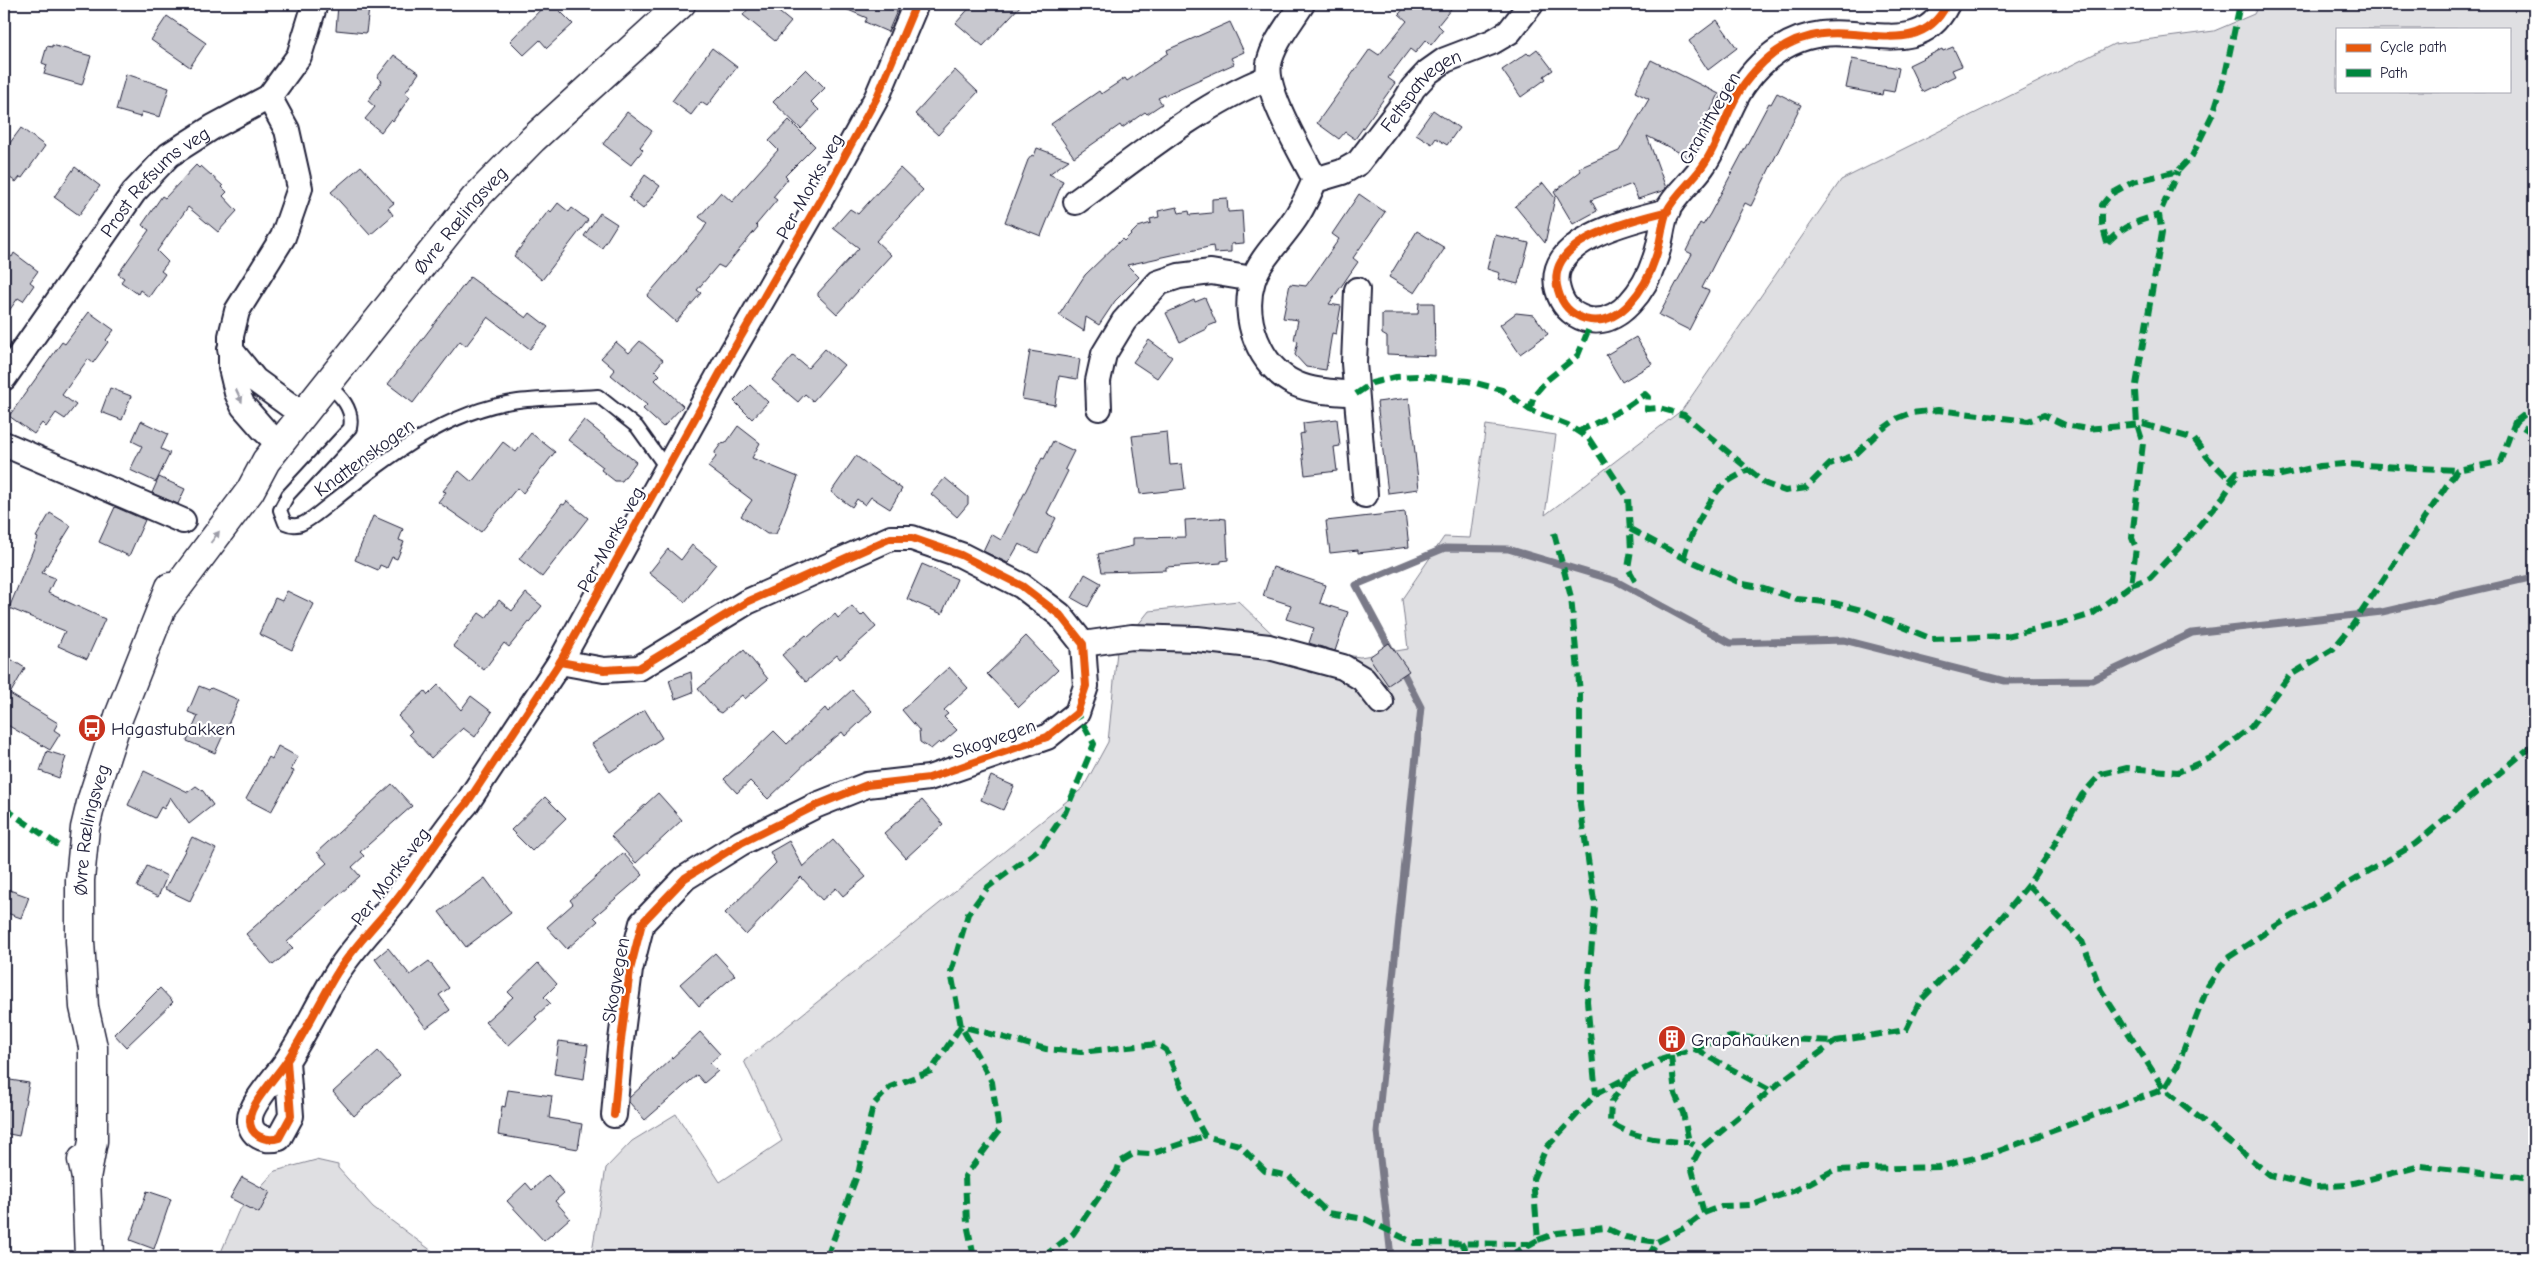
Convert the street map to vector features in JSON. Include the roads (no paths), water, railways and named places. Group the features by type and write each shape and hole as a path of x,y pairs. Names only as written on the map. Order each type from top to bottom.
{"main road":[{"name":"Øvre Rælingsveg","path":"89,1257 86,1178 93,1141 93,1047 84,1007 80,895 85,828 94,791 119,716 165,604 250,492 273,453 445,233 481,191 533,139 681,4"}],"street":[{"name":"Prost Refsums veg","path":"4,378 134,192 169,155 213,127 269,97 299,56 315,4"},
{"name":"Per Morks veg","path":"287,1061 338,970 396,900 449,823 466,803 560,662 877,97 916,4"},
{"path":"1302,4 1273,54 1269,63 1268,78 1275,99 1315,180 1298,214 1253,279 1248,309 1254,334 1262,352 1282,376 1310,389 1356,394"},
{"name":"Feltspatvegen","path":"1315,180 1342,172 1358,163 1399,111 1412,88 1428,72 1445,60 1492,42 1509,32 1531,4"},
{"name":"Granittvegen","path":"1668,211 1614,226 1584,240 1566,254 1555,273 1557,290 1564,305 1577,316 1592,321 1614,315 1631,304 1655,260 1668,211 1705,164 1744,84 1764,61 1780,48 1821,34 1844,32 1892,38 1922,32 1934,25 1947,4"},
{"path":"1076,202 1194,118 1252,84 1268,78"},
{"path":"269,97 287,130 300,188 283,237 237,311 232,324 230,349 232,374 237,393 273,453"},
{"path":"1099,408 1098,381 1104,354 1124,321 1158,283 1179,276 1211,272 1253,279"},
{"path":"1357,290 1354,363 1365,495"},
{"path":"230,349 254,380 303,415"},
{"path":"4,444 183,522"},
{"path":"560,662 604,670 639,668 747,602 891,538 912,538 961,554 1022,586 1060,615 1083,644 1132,637 1197,639 1269,647 1343,667 1363,679 1381,702"},
{"name":"Skogvegen","path":"614,1115 630,970 642,923 685,878 741,843 817,805 867,785 929,778 1047,737 1077,712 1086,686 1083,644"}],"lane":[{"name":"Knattenskogen","path":"327,384 347,406 352,421 350,428 288,494 280,510 285,523 290,525 303,524 408,443 462,416 516,401 598,396 637,427 667,469"}],"waterway":[{"path":"1392,652 1356,585 1445,548 1508,549 1616,581 1730,643 1844,640 2005,681 2092,680 2192,633 2382,612 2534,577"},
{"path":"1391,1257 1377,1132 1421,707 1400,666"}],"place":[{"name":"Hagastubakken","path":"92,728"},
{"name":"Grapahauken","path":"1672,1039"}]}
